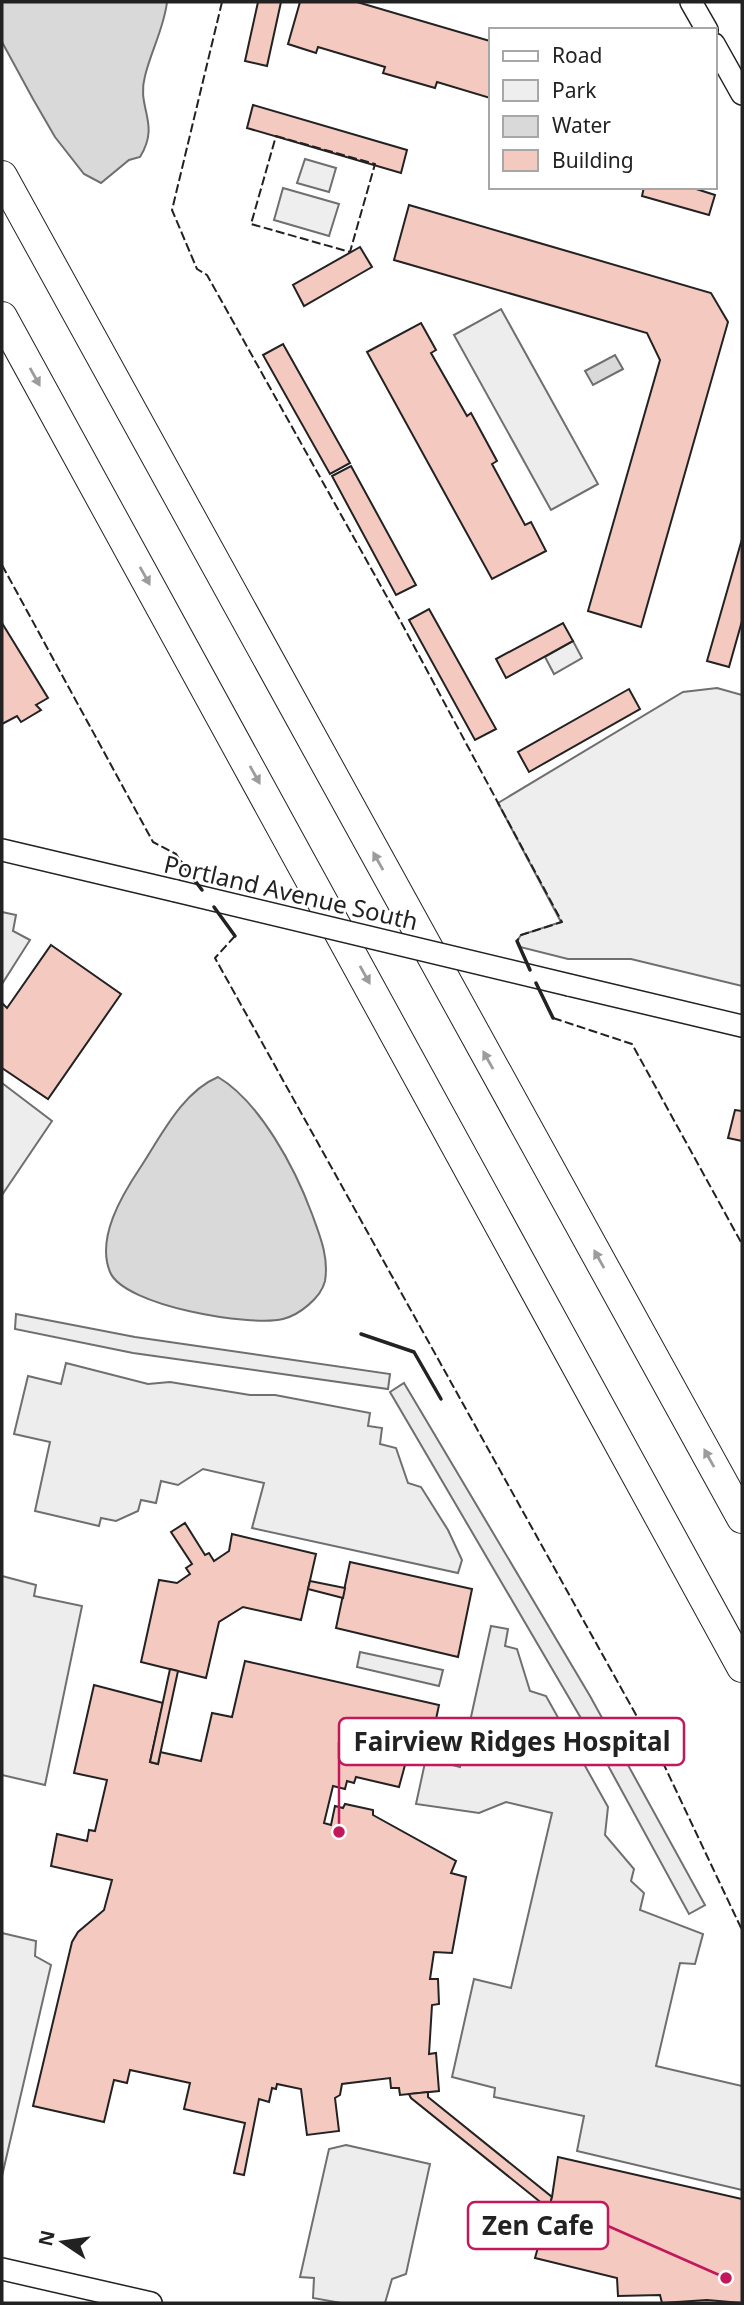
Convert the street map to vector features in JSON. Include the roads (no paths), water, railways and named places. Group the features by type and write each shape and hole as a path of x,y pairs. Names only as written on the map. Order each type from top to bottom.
{"highway":[{"path":"2,176 742,1518"},
{"path":"2,317 742,1667"},
{"path":"694,1580 742,1688"}],"street":[{"path":"691,2 706,28"},
{"path":"716,48 742,94"},
{"name":"Portland Avenue South","path":"2,850 742,1026"},
{"path":"2,2269 151,2303"}],"water":[{"path":"2,2 167,2 143,87 148,134 140,157 129,160 101,183 84,174 55,137 2,42"},
{"path":"615,355 623,369 593,385 585,371"},
{"path":"218,1077 248,1102 286,1157 305,1196 323,1247 326,1272 323,1287 308,1305 283,1319 267,1321 218,1317 162,1304 138,1295 120,1284 110,1272 106,1245 113,1217 126,1191 164,1129 183,1104 205,1084"}],"place":[{"name":"Fairview Ridges Hospital","path":"339,1832"},
{"name":"Zen Cafe","path":"726,2278"}]}
